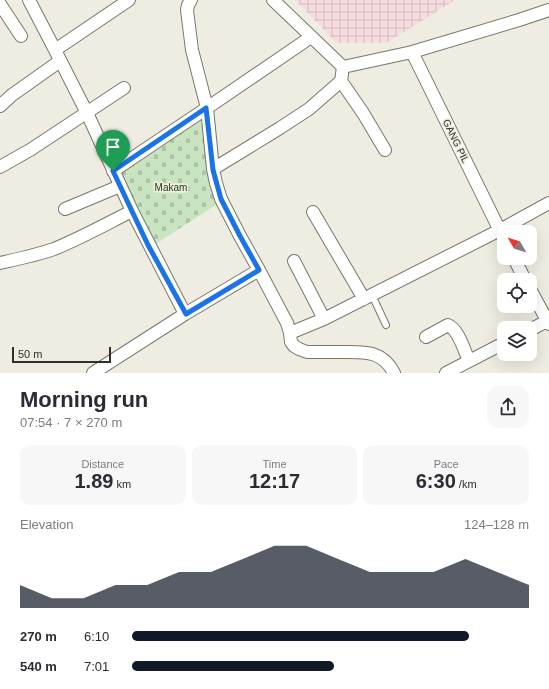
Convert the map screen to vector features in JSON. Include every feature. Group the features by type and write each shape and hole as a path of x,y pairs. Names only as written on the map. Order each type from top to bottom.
{"street":[{"path":"29,0 87,114 132,211 186,314"},
{"path":"0,106 58,56 129,0"},
{"path":"191,0 187,10 192,50 206,108 213,170 221,199 287,323 290,333 290,342 299,350 307,352 368,353 378,356 386,362 394,373"},
{"path":"273,0 343,67"},
{"path":"0,4 21,36"},
{"path":"343,67 412,52 549,10"},
{"path":"113,171 311,36"},
{"name":"GANG PIL","path":"412,52 498,225"},
{"path":"213,170 309,109 341,81 343,67"},
{"path":"341,81 363,113 385,150"},
{"path":"0,167 87,114 124,88"},
{"path":"65,209 120,186"},
{"path":"516,225 549,203"},
{"path":"0,262 22,258 53,249 85,235 132,211"},
{"path":"313,212 368,297"},
{"path":"290,333 324,320 368,297 497,236"},
{"path":"294,261 324,320"},
{"path":"93,373 259,270"},
{"path":"537,302 548,323 537,327"},
{"path":"426,338 448,325 452,327 460,340 468,361"},
{"path":"446,373 497,346"}],"lane":[{"path":"368,297 386,325"}],"shaded area":[{"path":"295,0 455,0 386,43 337,43"}],"green space":[{"name":"Makam","path":"200,118 211,185 216,205 154,245 119,172"}],"route":[{"path":"206,108 213,170 221,199 259,270 186,314 148,245 113,171 206,108"}]}
